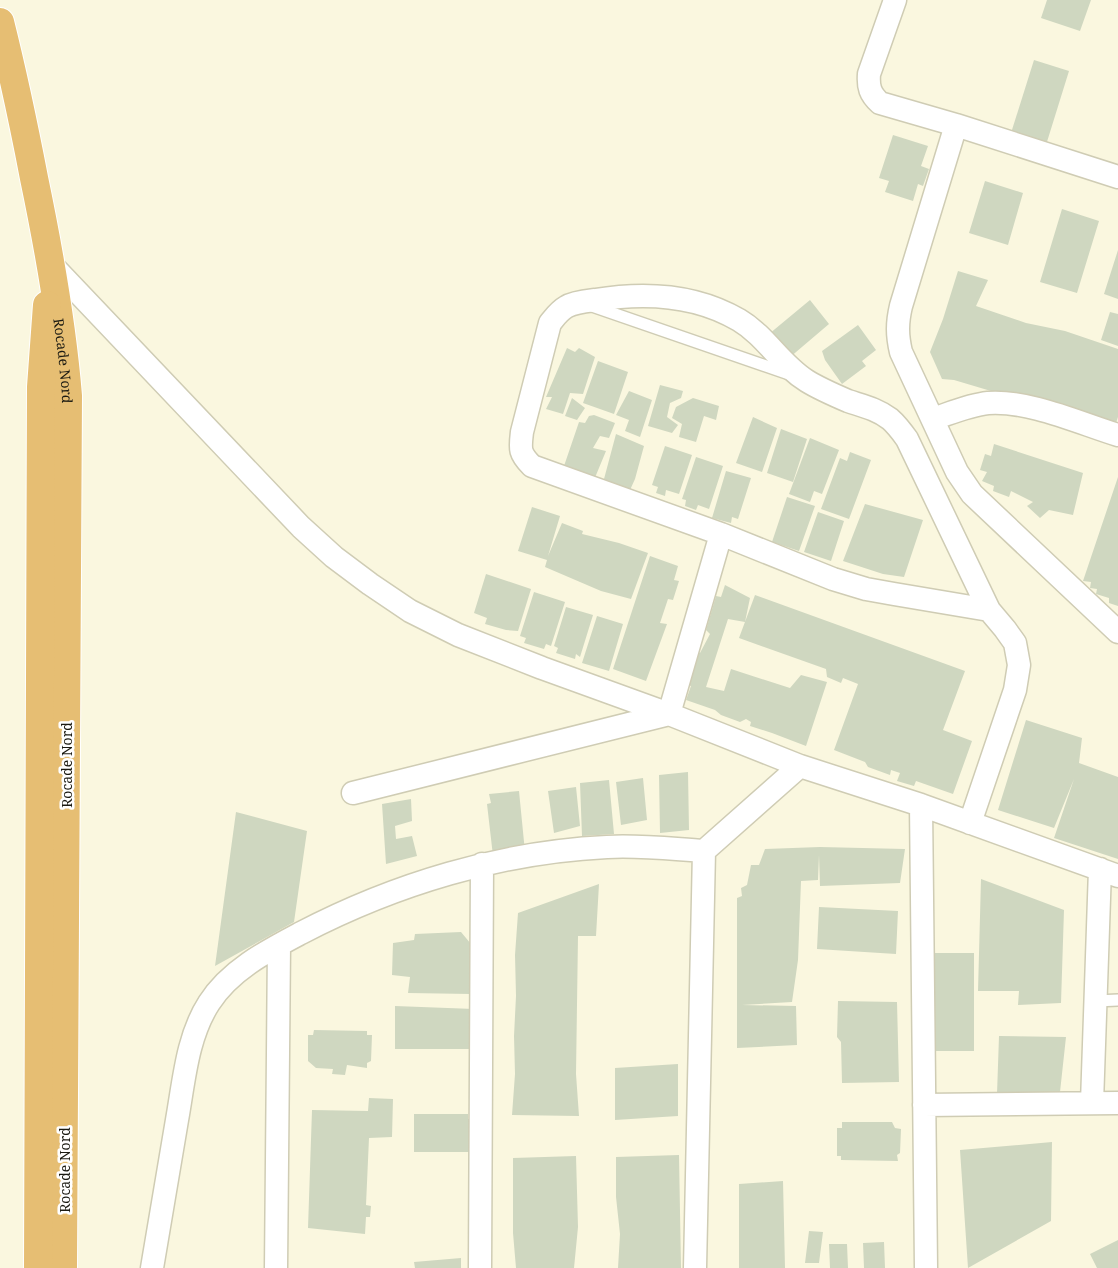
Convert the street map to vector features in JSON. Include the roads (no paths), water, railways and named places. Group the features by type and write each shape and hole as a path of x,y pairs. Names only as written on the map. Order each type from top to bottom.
{"highway":[{"name":"Rocade Nord","path":"0,22 22,116 51,264 64,352 68,396 63,1268"},
{"name":"Rocade Nord","path":"38,1268 41,387 51,264"}],"street":[{"path":"895,0 868,85 872,96 880,103 956,125 1118,177"},
{"path":"956,125 897,320 897,335 901,352 957,472 972,494 1118,632"},
{"path":"51,264 301,528 334,557 410,611 458,635 542,668 670,714 800,766 921,805 1109,873 1107,1001 1092,1103"},
{"path":"970,823 1015,690 1019,665 1015,643 989,610 907,439 899,428 889,418 877,411 827,392 805,379 785,363 758,335 740,321 712,307 682,298 621,295 568,306 558,313 550,323 520,445 522,456 532,466 721,534 866,589 989,610"},
{"path":"933,419 968,407 1006,403 1025,406 1118,435"},
{"path":"670,714 721,534"},
{"path":"353,793 670,714"},
{"path":"152,1268 187,1066 197,1025 208,1004 223,984 241,968 279,945 342,913 398,890 482,864 544,853 608,847 704,851 800,766"},
{"path":"921,805 926,1268"},
{"path":"695,1268 704,851"},
{"path":"480,1268 482,864"},
{"path":"276,1268 279,945"},
{"path":"924,1105 1118,1103"}],"lane":[{"path":"580,302 805,379"}]}
